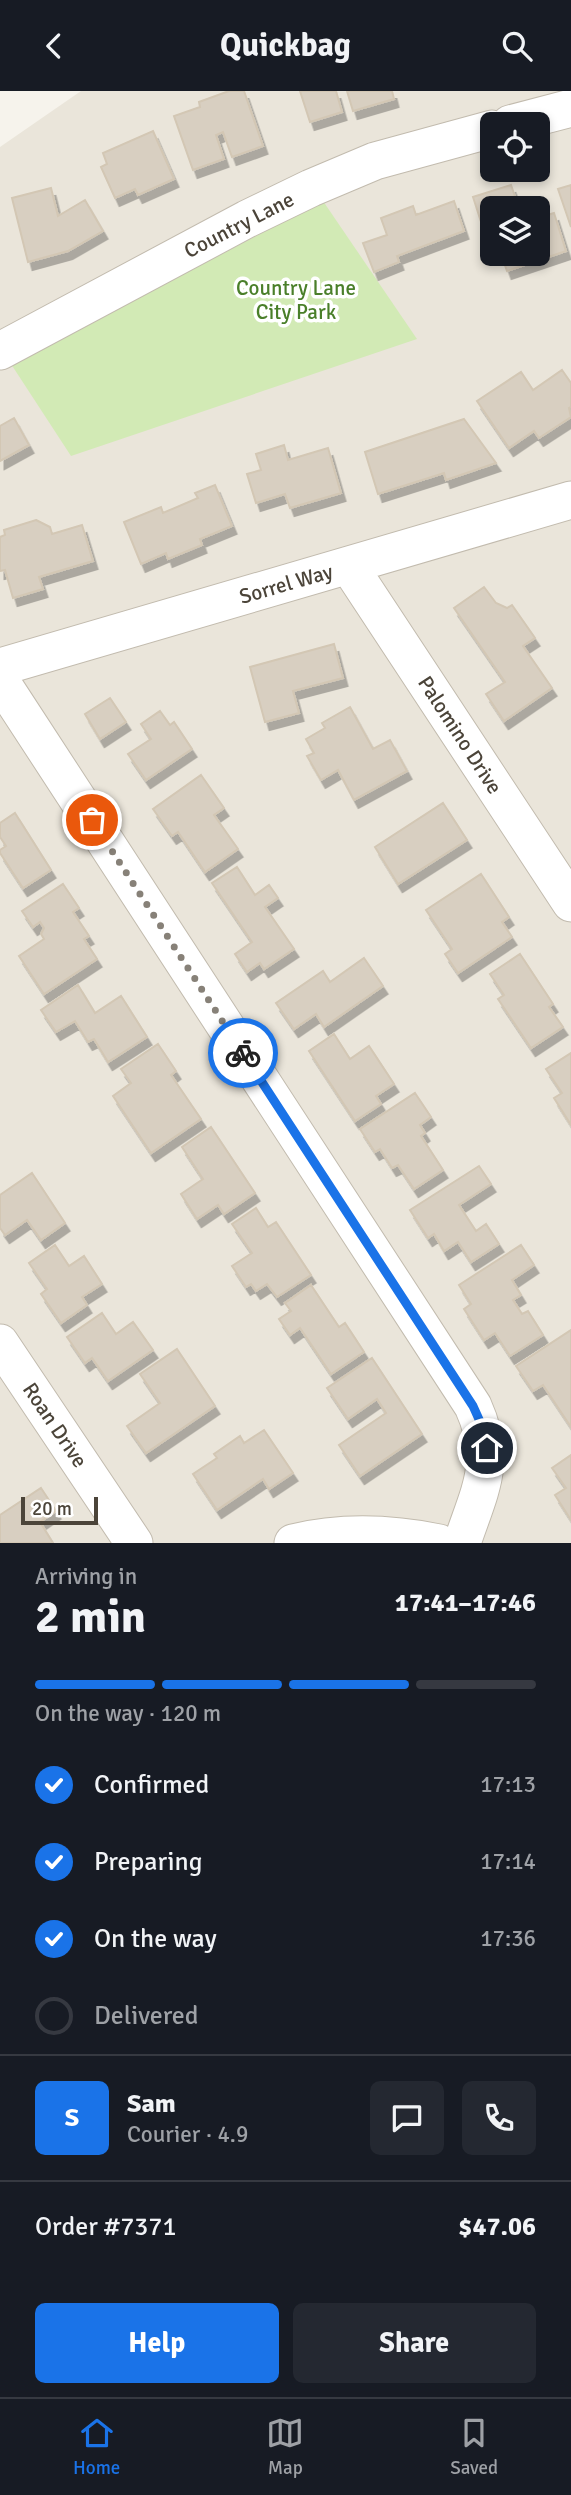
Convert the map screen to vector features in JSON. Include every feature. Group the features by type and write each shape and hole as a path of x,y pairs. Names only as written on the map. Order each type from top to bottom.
{"street":[{"path":"550,114 571,108"},
{"name":"Country Lane","path":"0,352 247,219 311,188 375,162 480,132"},
{"name":"Sorrel Way","path":"0,667 571,500"},
{"name":"Palomino Drive","path":"349,566 571,903"},
{"path":"0,680 473,1406 485,1437 486,1467 462,1543"},
{"name":"Roan Drive","path":"0,1342 134,1543"},
{"path":"293,1543 343,1535 371,1534 439,1543"}],"shaded area":[{"path":"81,91 571,91 571,1543 0,1543 0,147"}],"green space":[{"name":"Country Lane City Park","path":"323,201 417,339 71,456 11,364"}],"building":[{"path":"229,91 244,91 263,146 232,157 223,132 216,135 224,159 193,170 174,116 200,107 199,102"},
{"path":"300,91 336,91 342,112 310,122"},
{"path":"347,91 392,91 394,99 353,111"},
{"path":"153,131 174,179 138,195 135,189 115,198 101,167 107,164 103,153"},
{"path":"511,185 515,196 480,196 480,219 473,197"},
{"path":"571,185 571,227 558,189"},
{"path":"51,188 58,216 85,200 103,231 68,251 28,262 12,198"},
{"path":"454,201 464,231 397,256 399,262 374,272 363,243 387,235 381,218 413,206 416,215"},
{"path":"554,213 566,251 550,256 550,214"},
{"path":"505,266 522,266 507,271"},
{"path":"562,370 571,383 571,417 539,438 534,431 509,448 477,401 521,372 533,390"},
{"path":"14,418 29,445 0,461 0,426"},
{"path":"464,419 496,463 446,480 444,473 378,494 365,452"},
{"path":"284,445 288,460 328,448 341,493 290,508 285,494 256,503 247,474 261,470 256,454"},
{"path":"215,485 232,526 200,539 202,545 168,559 166,553 141,564 124,522 161,507 163,513 198,498 195,493"},
{"path":"36,520 50,527 52,534 82,525 93,561 39,577 43,589 13,598 5,570 0,571 0,537 5,535 4,530"},
{"path":"484,587 496,603 507,608 512,605 535,638 523,646 552,688 504,721 486,694 505,682 454,608"},
{"path":"334,644 343,678 293,691 299,713 265,722 250,667"},
{"path":"110,698 126,722 100,739 85,714"},
{"path":"350,707 373,749 390,740 407,771 354,800 338,770 321,780 307,756 314,753 306,739 325,728 322,723"},
{"path":"160,711 170,725 174,722 192,749 146,780 128,754 151,739 141,724"},
{"path":"201,775 224,808 214,815 238,849 205,872 178,832 172,836 153,809"},
{"path":"443,803 467,840 398,884 375,847"},
{"path":"15,813 51,870 23,888 0,853 6,846 0,837 0,823"},
{"path":"237,867 255,895 269,885 278,898 265,907 294,949 264,969 260,963 247,972 235,954 252,942 212,883"},
{"path":"481,874 509,917 502,922 512,937 458,973 445,954 452,949 426,910"},
{"path":"63,884 79,908 73,912 89,936 84,939 97,959 44,994 19,956 44,939 41,934 44,928 40,922 33,927 22,911"},
{"path":"520,954 553,1004 549,1007 563,1027 531,1048 498,999 504,995 490,974"},
{"path":"364,958 383,986 324,1027 316,1014 294,1029 276,1003 323,971 330,982"},
{"path":"78,985 95,1013 121,996 147,1037 108,1062 94,1039 88,1042 75,1021 56,1032 41,1010"},
{"path":"334,1034 350,1059 369,1046 394,1084 376,1096 381,1104 355,1121 309,1051"},
{"path":"158,1044 176,1071 171,1075 201,1119 151,1153 113,1096 131,1083 121,1069"},
{"path":"571,1053 571,1125 554,1098 562,1093 546,1069"},
{"path":"415,1093 431,1117 420,1125 425,1133 421,1136 443,1170 414,1189 398,1165 392,1168 380,1149 375,1152 360,1129"},
{"path":"211,1127 255,1193 224,1214 218,1205 197,1219 181,1194 203,1179 182,1147"},
{"path":"479,1166 491,1184 459,1205 476,1231 486,1224 499,1244 471,1262 458,1242 444,1251 434,1234 428,1238 410,1210"},
{"path":"32,1173 65,1223 41,1240 27,1220 5,1235 0,1228 0,1195"},
{"path":"256,1208 268,1227 276,1222 311,1275 277,1297 267,1284 256,1291 251,1284 246,1287 232,1266 252,1253 232,1224"},
{"path":"55,1245 69,1266 84,1256 102,1284 82,1297 87,1305 61,1323 41,1294 47,1289 29,1263"},
{"path":"521,1245 534,1265 512,1280 521,1295 513,1300 522,1314 528,1311 543,1335 510,1356 495,1333 484,1340 464,1309 471,1304 459,1285"},
{"path":"311,1285 339,1327 345,1323 364,1352 331,1374 300,1328 290,1335 279,1319 291,1311 285,1303"},
{"path":"102,1313 116,1334 133,1322 153,1350 108,1381 92,1358 85,1363 67,1337"},
{"path":"571,1330 571,1427 543,1385 533,1391 516,1366"},
{"path":"177,1349 215,1406 146,1453 127,1426 160,1403 140,1374"},
{"path":"372,1358 422,1434 360,1476 339,1445 386,1413 377,1399 348,1419 327,1388"},
{"path":"264,1430 293,1473 269,1489 263,1479 217,1510 193,1474 217,1458 214,1454 240,1436 244,1443"},
{"path":"571,1455 571,1520 555,1495 566,1488 552,1468"},
{"path":"41,1488 56,1511 40,1522 53,1543 0,1543 0,1515"}],"way so far":[{"path":"92,820 243,1053"}],"route":[{"path":"243,1053 473,1406 482,1426 487,1448"}]}
